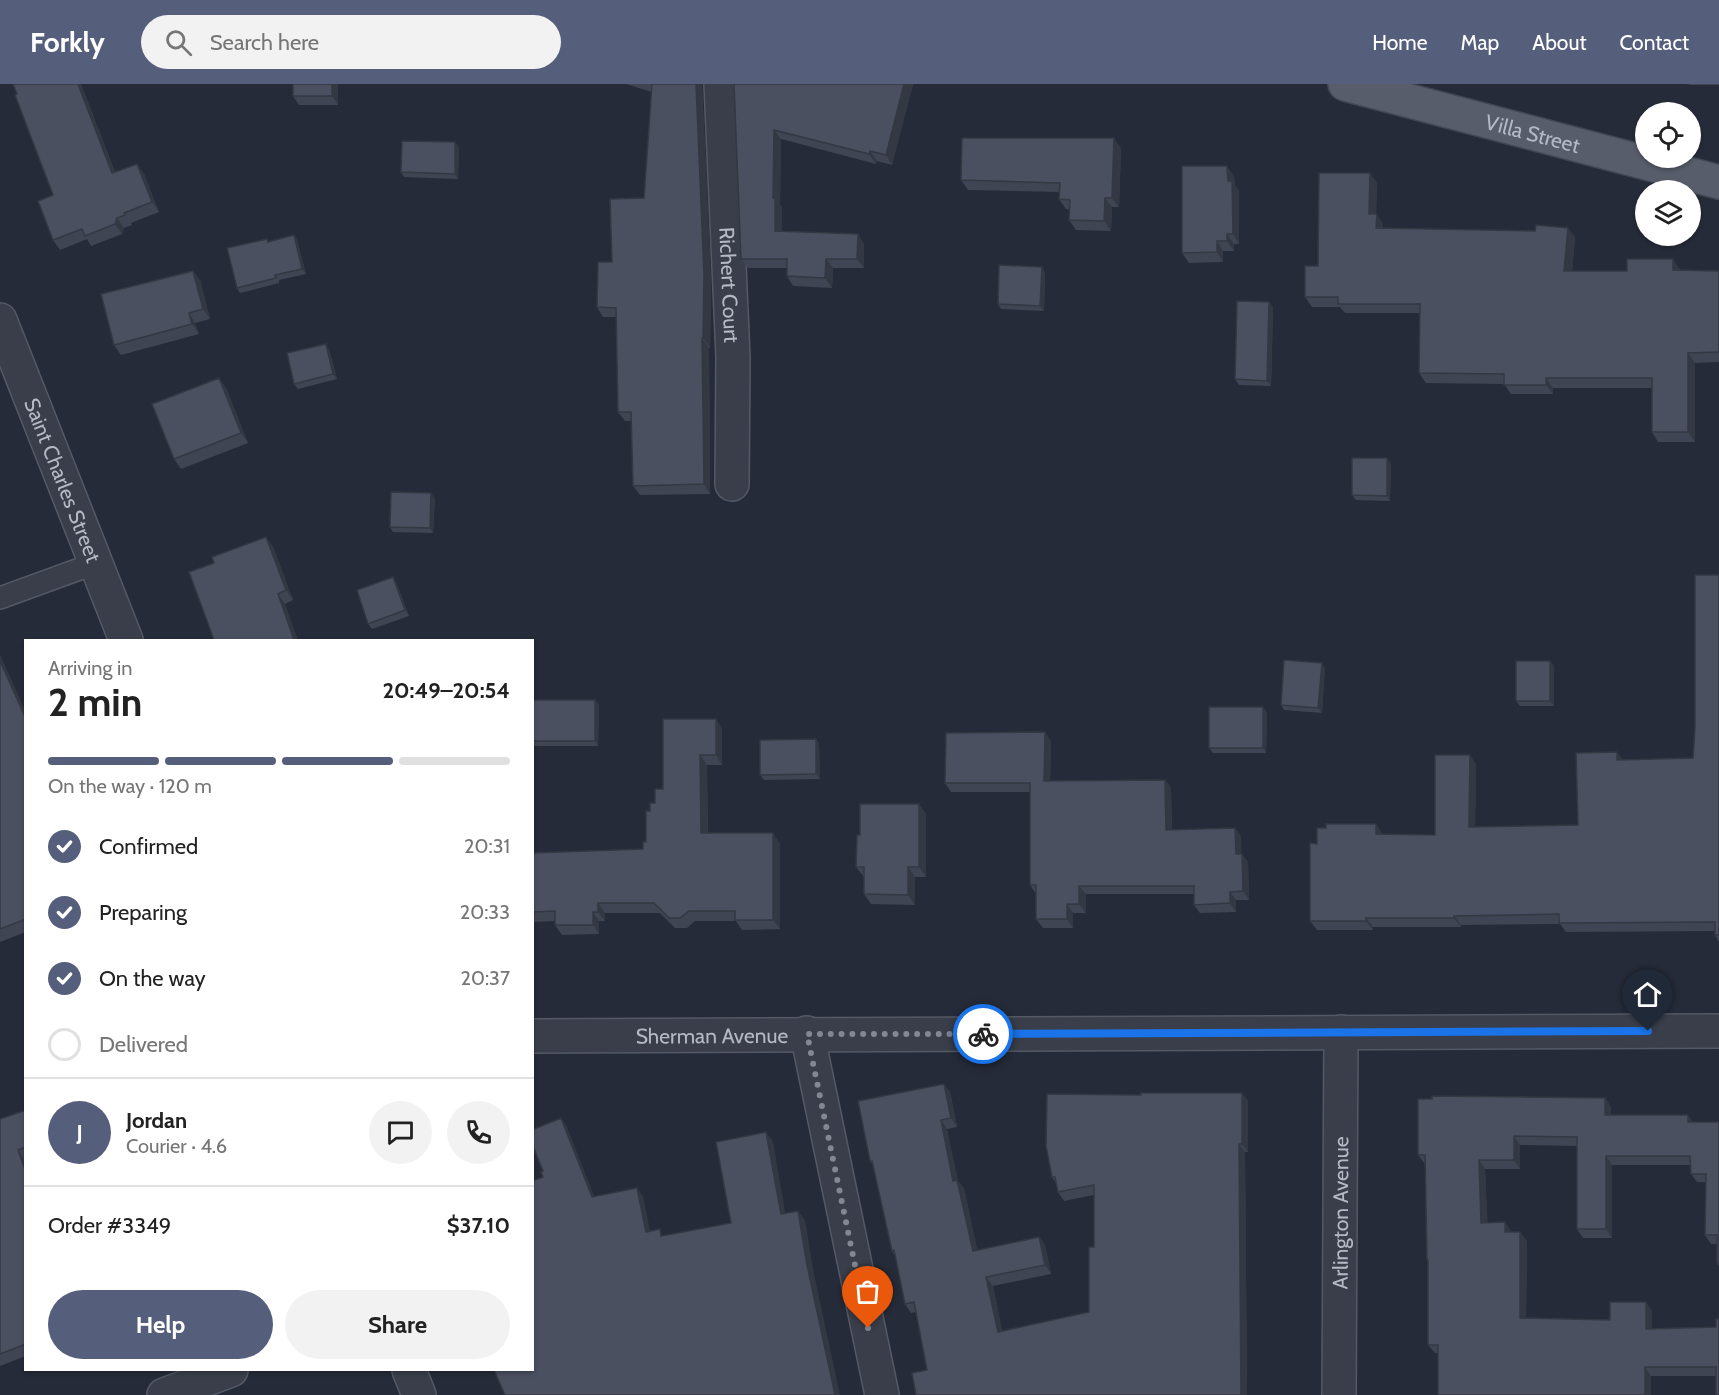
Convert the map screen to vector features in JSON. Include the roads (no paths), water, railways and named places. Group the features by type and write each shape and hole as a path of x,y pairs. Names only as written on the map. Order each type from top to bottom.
{"main road":[{"name":"Villa Street","path":"1345,84 1719,182"}],"street":[{"name":"Richert Court","path":"721,84 733,357 732,484"},
{"name":"Saint Charles Street","path":"0,320 126,639"},
{"name":"Sherman Avenue","path":"534,1036 1719,1031"},
{"name":"Arlington Avenue","path":"1339,1395 1341,1032"},
{"path":"807,1034 882,1395"},
{"path":"164,1395 228,1371"},
{"path":"409,1371 419,1395"}],"lane":[{"path":"0,598 96,563"}]}
